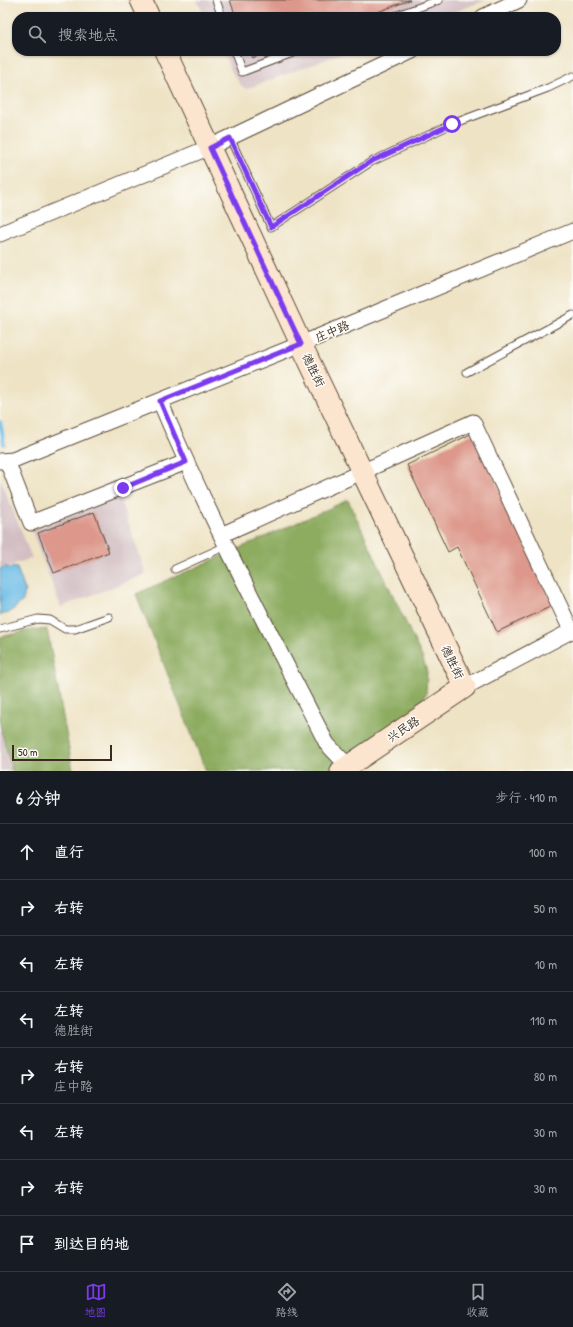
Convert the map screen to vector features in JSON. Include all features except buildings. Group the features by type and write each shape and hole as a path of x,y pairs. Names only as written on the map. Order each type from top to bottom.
{"street":[{"path":"141,0 147,12"},
{"path":"494,12 519,0"},
{"name":"德胜街","path":"167,56 301,344 465,687"},
{"path":"0,234 210,148 402,56"},
{"name":"庄中路","path":"3,461 14,460 301,344 573,231"},
{"path":"160,401 186,462 224,540 327,744 345,769"},
{"path":"224,540 362,472 473,422 572,630 465,687"},
{"path":"3,461 31,523 186,462"},
{"name":"兴民路","path":"345,769 465,687"}],"lane":[{"path":"216,0 220,12"},
{"path":"406,12 439,0"},
{"path":"236,56 242,72 285,56"},
{"path":"230,138 271,227 370,162 452,124 548,88 573,76"},
{"path":"467,372 573,315"},
{"path":"176,569 224,540"},
{"path":"0,629 38,619 50,620 65,629 75,629 109,617"}],"shaded area":[{"path":"197,0 486,0 454,12 203,12"},
{"path":"224,56 335,56 246,89 240,84"},
{"path":"0,478 32,558 0,569"},
{"path":"119,496 146,574 61,607 32,531"},
{"path":"0,725 12,771 0,771"}],"green space":[{"path":"348,500 423,659 427,672 426,694 417,708 331,771 206,771 136,594"},
{"path":"47,629 73,771 12,771 0,725 0,637 31,630"}],"water":[{"path":"5,567 17,568 25,590 23,601 9,613 0,615 0,569"}],"waterway":[{"path":"0,422 4,444"}],"route":[{"path":"123,488 186,462 160,401 301,344 210,148 230,138 271,227 370,162 452,124"}]}
